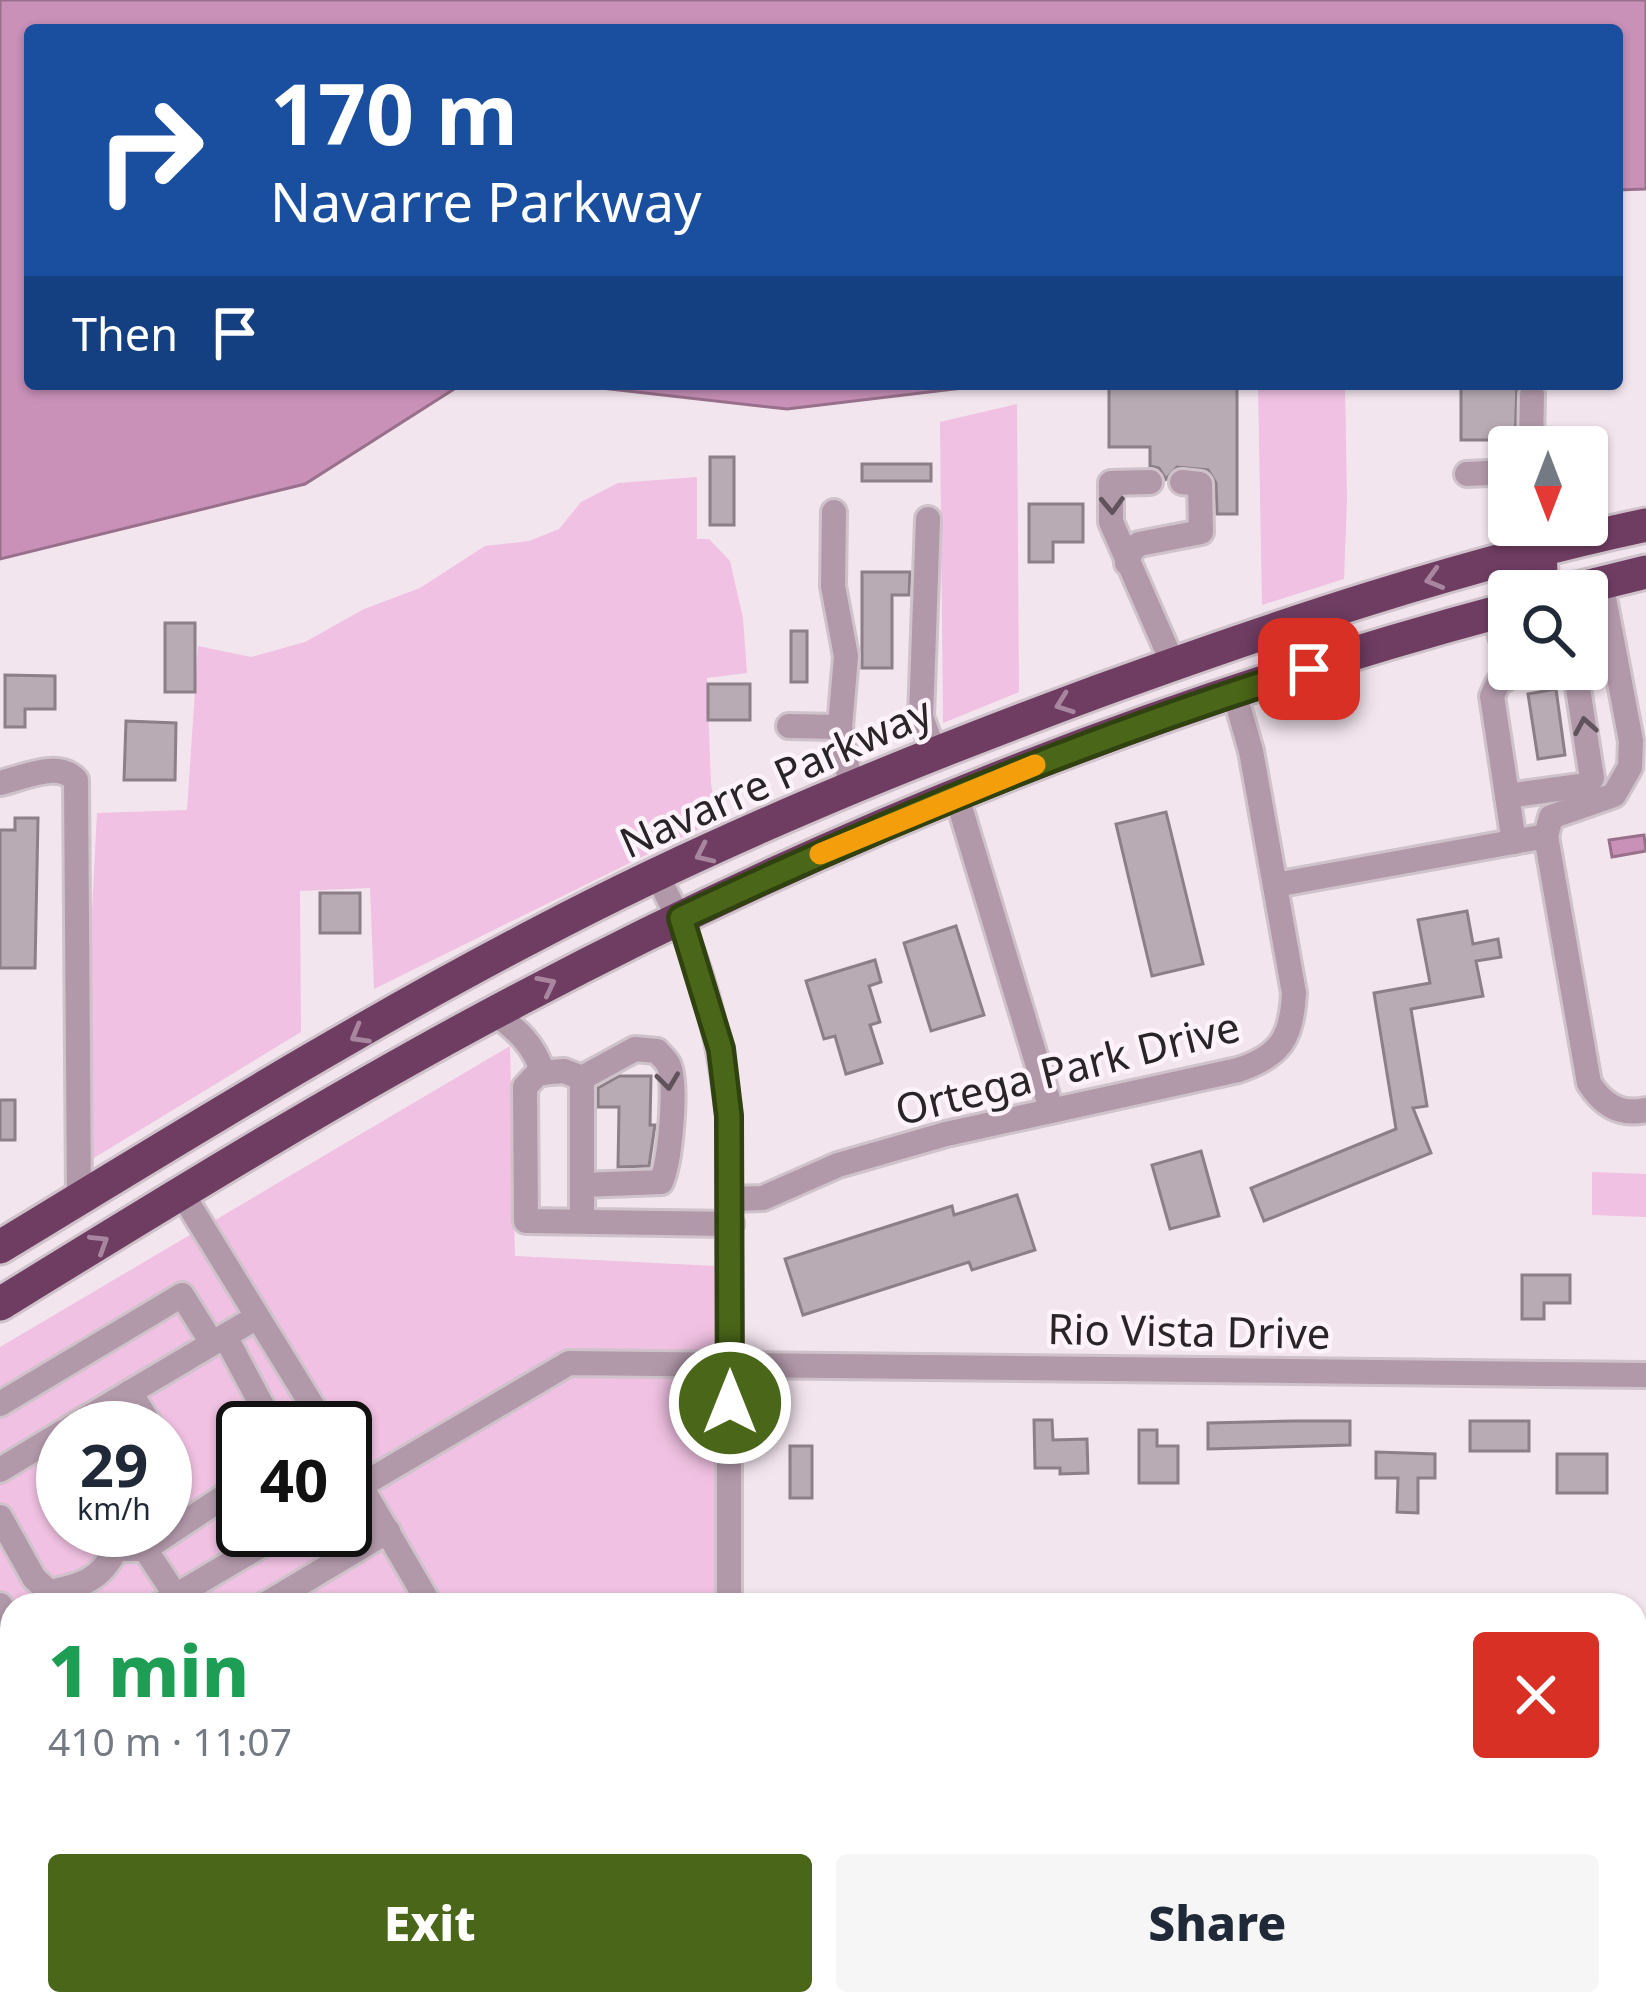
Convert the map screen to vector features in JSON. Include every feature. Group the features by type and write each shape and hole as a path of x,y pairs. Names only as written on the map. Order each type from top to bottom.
{"highway":[{"path":"1605,570 1637,527"},
{"name":"Navarre Parkway","path":"0,1247 542,931 657,876 935,754 1173,664 1513,546"},
{"path":"1608,581 1646,572"},
{"path":"0,1304 181,1192 494,1013 681,918 858,837 1234,692 1488,615"}],"street":[{"path":"1531,426 1532,394"},
{"path":"1467,474 1488,473"},
{"path":"1150,482 1111,483 1112,522 1173,664"},
{"path":"1127,563 1139,544 1201,532 1200,484 1182,482"},
{"path":"833,512 833,586 846,656 840,727 851,788"},
{"path":"928,519 921,717 935,754"},
{"path":"1608,632 1630,741 1630,766 1624,783 1604,800 1551,817 1546,836 1589,1083 1599,1099 1616,1109 1646,1110"},
{"path":"1608,661 1616,660"},
{"path":"1495,690 1514,842"},
{"path":"1507,796 1587,784 1592,778 1578,690"},
{"name":"Ortega Park Drive","path":"543,1073 525,1088 526,1221 582,1222 730,1212 838,1165 1051,1109 1261,1063 1276,1052 1288,1033 1294,993 1251,751 1234,692"},
{"path":"789,726 840,727"},
{"path":"0,783 53,770 69,772 76,780 79,1199"},
{"path":"956,797 1051,1109"},
{"path":"1275,885 1546,836"},
{"path":"657,876 681,918 721,1049 729,1116 729,1593"},
{"path":"494,1013 518,1030 536,1052 543,1073 564,1071 582,1078 635,1049 658,1051 669,1066 667,1168 661,1182 582,1185"},
{"path":"582,1078 582,1222"},
{"path":"181,1192 309,1401"},
{"path":"0,1404 182,1295 257,1401"},
{"path":"115,1401 257,1317"},
{"name":"Rio Vista Drive","path":"372,1479 569,1363 1646,1375"},
{"path":"130,1392 136,1401"},
{"path":"0,1470 36,1449"},
{"path":"372,1513 423,1593"},
{"path":"0,1517 34,1578 49,1592 81,1586 106,1570 108,1557"},
{"path":"284,1593 388,1532"},
{"path":"149,1557 165,1593"},
{"path":"180,1593 240,1557"}],"shaded area":[{"path":"0,0 1646,0 1646,189 1623,190 1623,24 24,24 24,390 453,390 305,484 0,559"},
{"path":"619,390 946,390 787,409"},
{"path":"1258,390 1345,390 1344,579 1262,605"},
{"path":"1017,404 1019,692 943,723 940,422"},
{"path":"697,477 697,539 709,539 730,561 743,618 747,673 707,678 717,820 374,989 370,888 300,891 301,1032 89,1161 88,989 97,813 187,810 198,646 251,657 305,642 364,609 420,588 485,546 529,541 559,529 581,502 618,483"},
{"path":"1644,835 1646,851 1612,857 1609,840"},
{"path":"510,1046 515,1256 716,1266 719,1593 0,1593 0,1347"},
{"path":"1592,1172 1646,1174 1646,1217 1592,1215"}],"building":[{"path":"1109,390 1237,390 1237,514 1217,514 1216,483 1208,470 1177,467 1166,479 1159,468 1150,466 1150,447 1109,447"},
{"path":"1461,390 1517,390 1516,426 1488,426 1488,440 1461,440"},
{"path":"710,457 734,457 734,525 710,525"},
{"path":"862,464 931,464 931,481 862,481"},
{"path":"1029,504 1083,504 1083,542 1053,542 1053,562 1029,562"},
{"path":"862,572 910,572 909,595 892,595 892,668 862,668"},
{"path":"165,623 195,623 195,692 165,692"},
{"path":"791,631 807,631 807,682 791,682"},
{"path":"5,675 55,676 55,709 25,709 25,727 5,727"},
{"path":"708,684 750,684 750,720 708,720"},
{"path":"1556,690 1565,755 1538,759 1528,694"},
{"path":"126,721 176,723 175,780 124,780"},
{"path":"1166,812 1203,964 1152,976 1116,824"},
{"path":"15,818 38,818 35,968 0,968 0,830 15,830"},
{"path":"320,893 360,893 360,933 320,933"},
{"path":"1467,911 1473,944 1498,939 1501,957 1476,961 1483,996 1411,1009 1427,1106 1413,1108 1431,1153 1264,1221 1251,1188 1396,1129 1374,993 1430,983 1418,920"},
{"path":"956,926 984,1015 931,1031 904,943"},
{"path":"875,960 881,982 869,986 880,1022 870,1025 882,1063 846,1074 835,1036 824,1039 806,981"},
{"path":"619,1076 651,1076 650,1125 655,1125 649,1166 618,1167 619,1107 598,1107 598,1088"},
{"path":"0,1100 15,1100 15,1140 0,1140"},
{"path":"1201,1151 1219,1216 1170,1229 1152,1165"},
{"path":"1017,1195 1035,1250 972,1270 969,1262 803,1315 785,1259 952,1206 954,1215"},
{"path":"1522,1275 1570,1275 1570,1303 1544,1303 1544,1319 1522,1319"},
{"path":"1034,1420 1052,1420 1053,1440 1087,1439 1088,1473 1060,1474 1060,1468 1035,1468"},
{"path":"1350,1421 1350,1445 1208,1449 1208,1423"},
{"path":"1470,1421 1529,1421 1529,1451 1470,1451"},
{"path":"1139,1430 1157,1430 1157,1446 1178,1446 1178,1483 1139,1483"},
{"path":"790,1446 812,1446 812,1498 790,1498"},
{"path":"1376,1452 1435,1454 1435,1478 1418,1478 1418,1513 1397,1512 1398,1478 1376,1478"},
{"path":"1557,1454 1607,1454 1607,1493 1557,1493"}],"slow traffic":[{"path":"820,854 1035,765"}],"route":[{"path":"730,1403 729,1116 721,1049 681,918 858,837 1086,745 1309,669"}]}
